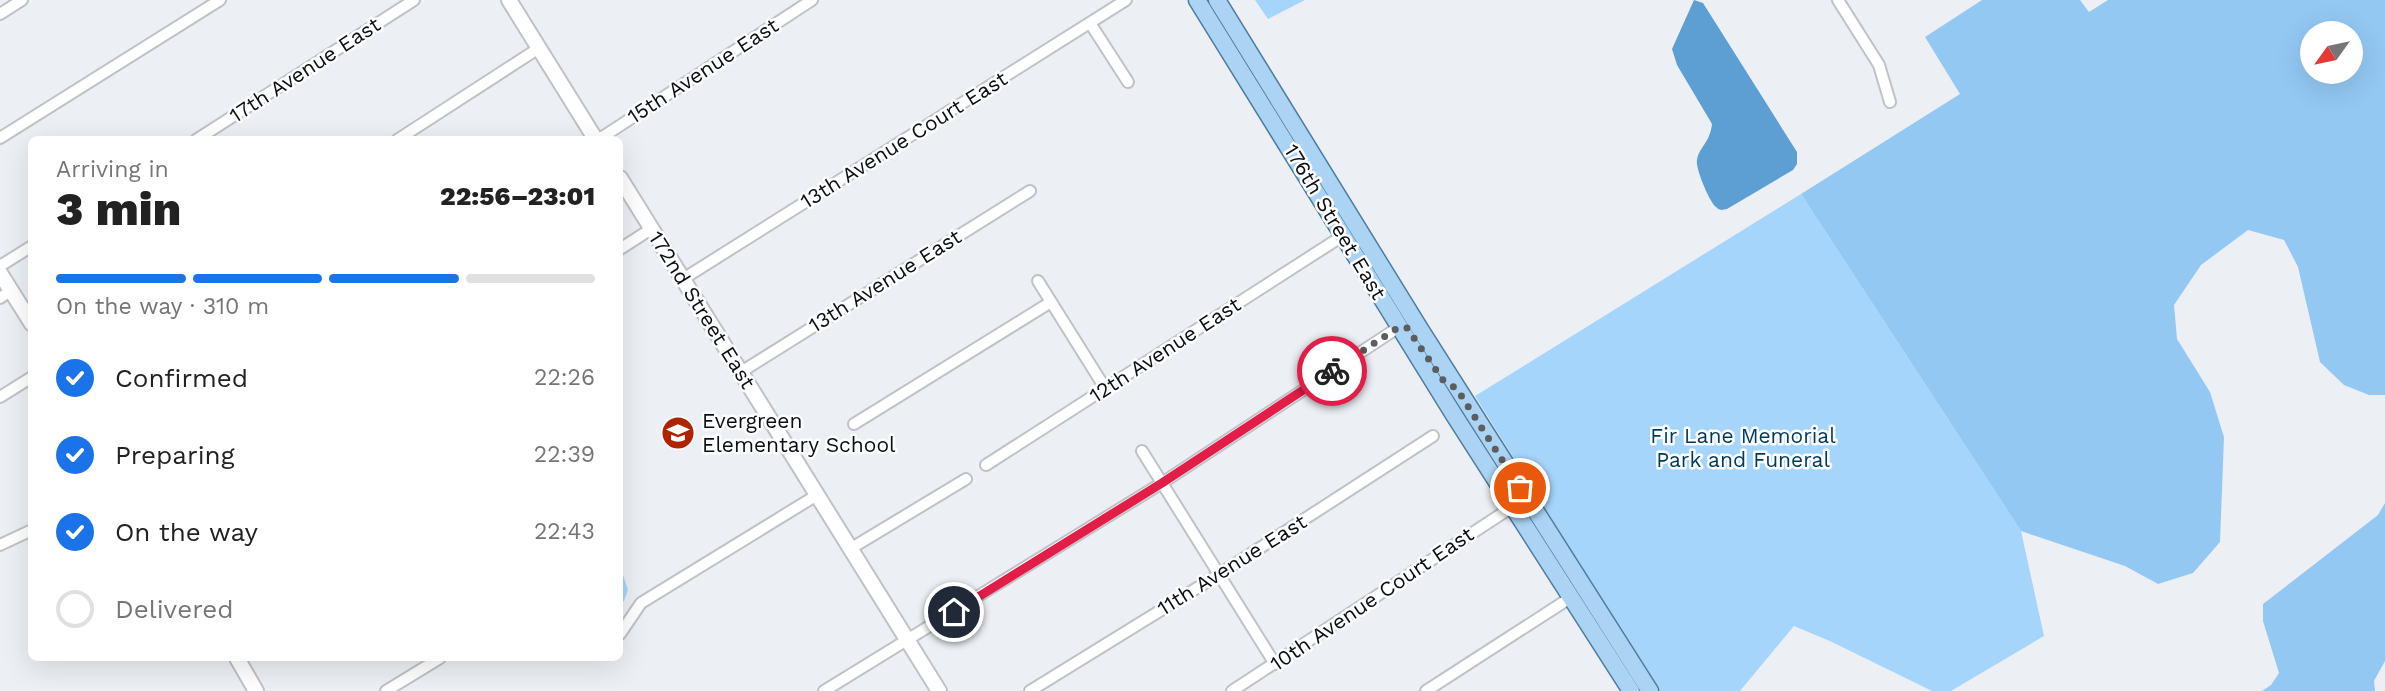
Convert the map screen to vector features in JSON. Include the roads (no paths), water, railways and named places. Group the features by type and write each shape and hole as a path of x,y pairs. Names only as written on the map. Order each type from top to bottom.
{"main road":[{"name":"176th Street East","path":"1197,0 1626,689"},
{"path":"1207,0 1239,49 1253,59"},
{"name":"176th Street East","path":"1217,0 1457,389 1650,691"},
{"path":"1399,327 1410,331 1443,380 1457,389"}],"street":[{"path":"0,14 22,0"},
{"path":"0,138 220,0"},
{"name":"17th Avenue East","path":"202,136 414,0"},
{"path":"509,0 593,136"},
{"name":"15th Avenue East","path":"604,136 812,0"},
{"name":"13th Avenue Court East","path":"683,279 1126,0"},
{"path":"1838,0 1879,65 1890,102"},
{"path":"1090,23 1128,82"},
{"path":"403,136 539,48"},
{"name":"172nd Street East","path":"623,183 939,691"},
{"name":"13th Avenue East","path":"741,372 1030,191"},
{"path":"623,247 651,229"},
{"name":"12th Avenue East","path":"986,465 1343,235"},
{"path":"0,266 28,248"},
{"path":"0,273 5,294 28,320"},
{"path":"1038,281 1105,388"},
{"path":"854,424 1051,302"},
{"path":"824,691 1162,483 1399,327"},
{"path":"0,397 28,380"},
{"name":"11th Avenue East","path":"1030,691 1218,575 1433,436"},
{"path":"1142,451 1275,664"},
{"path":"850,549 966,479"},
{"path":"623,630 641,603 817,495"},
{"name":"10th Avenue Court East","path":"1232,691 1512,507"},
{"path":"0,545 28,532"},
{"path":"1426,691 1570,598"},
{"path":"238,661 256,691"},
{"path":"386,691 435,661"}],"place":[{"name":"Evergreen Elementary School","path":"678,433"}],"park label":[{"name":"Fir Lane Memorial Park and Funeral","path":"1743,448"}]}
